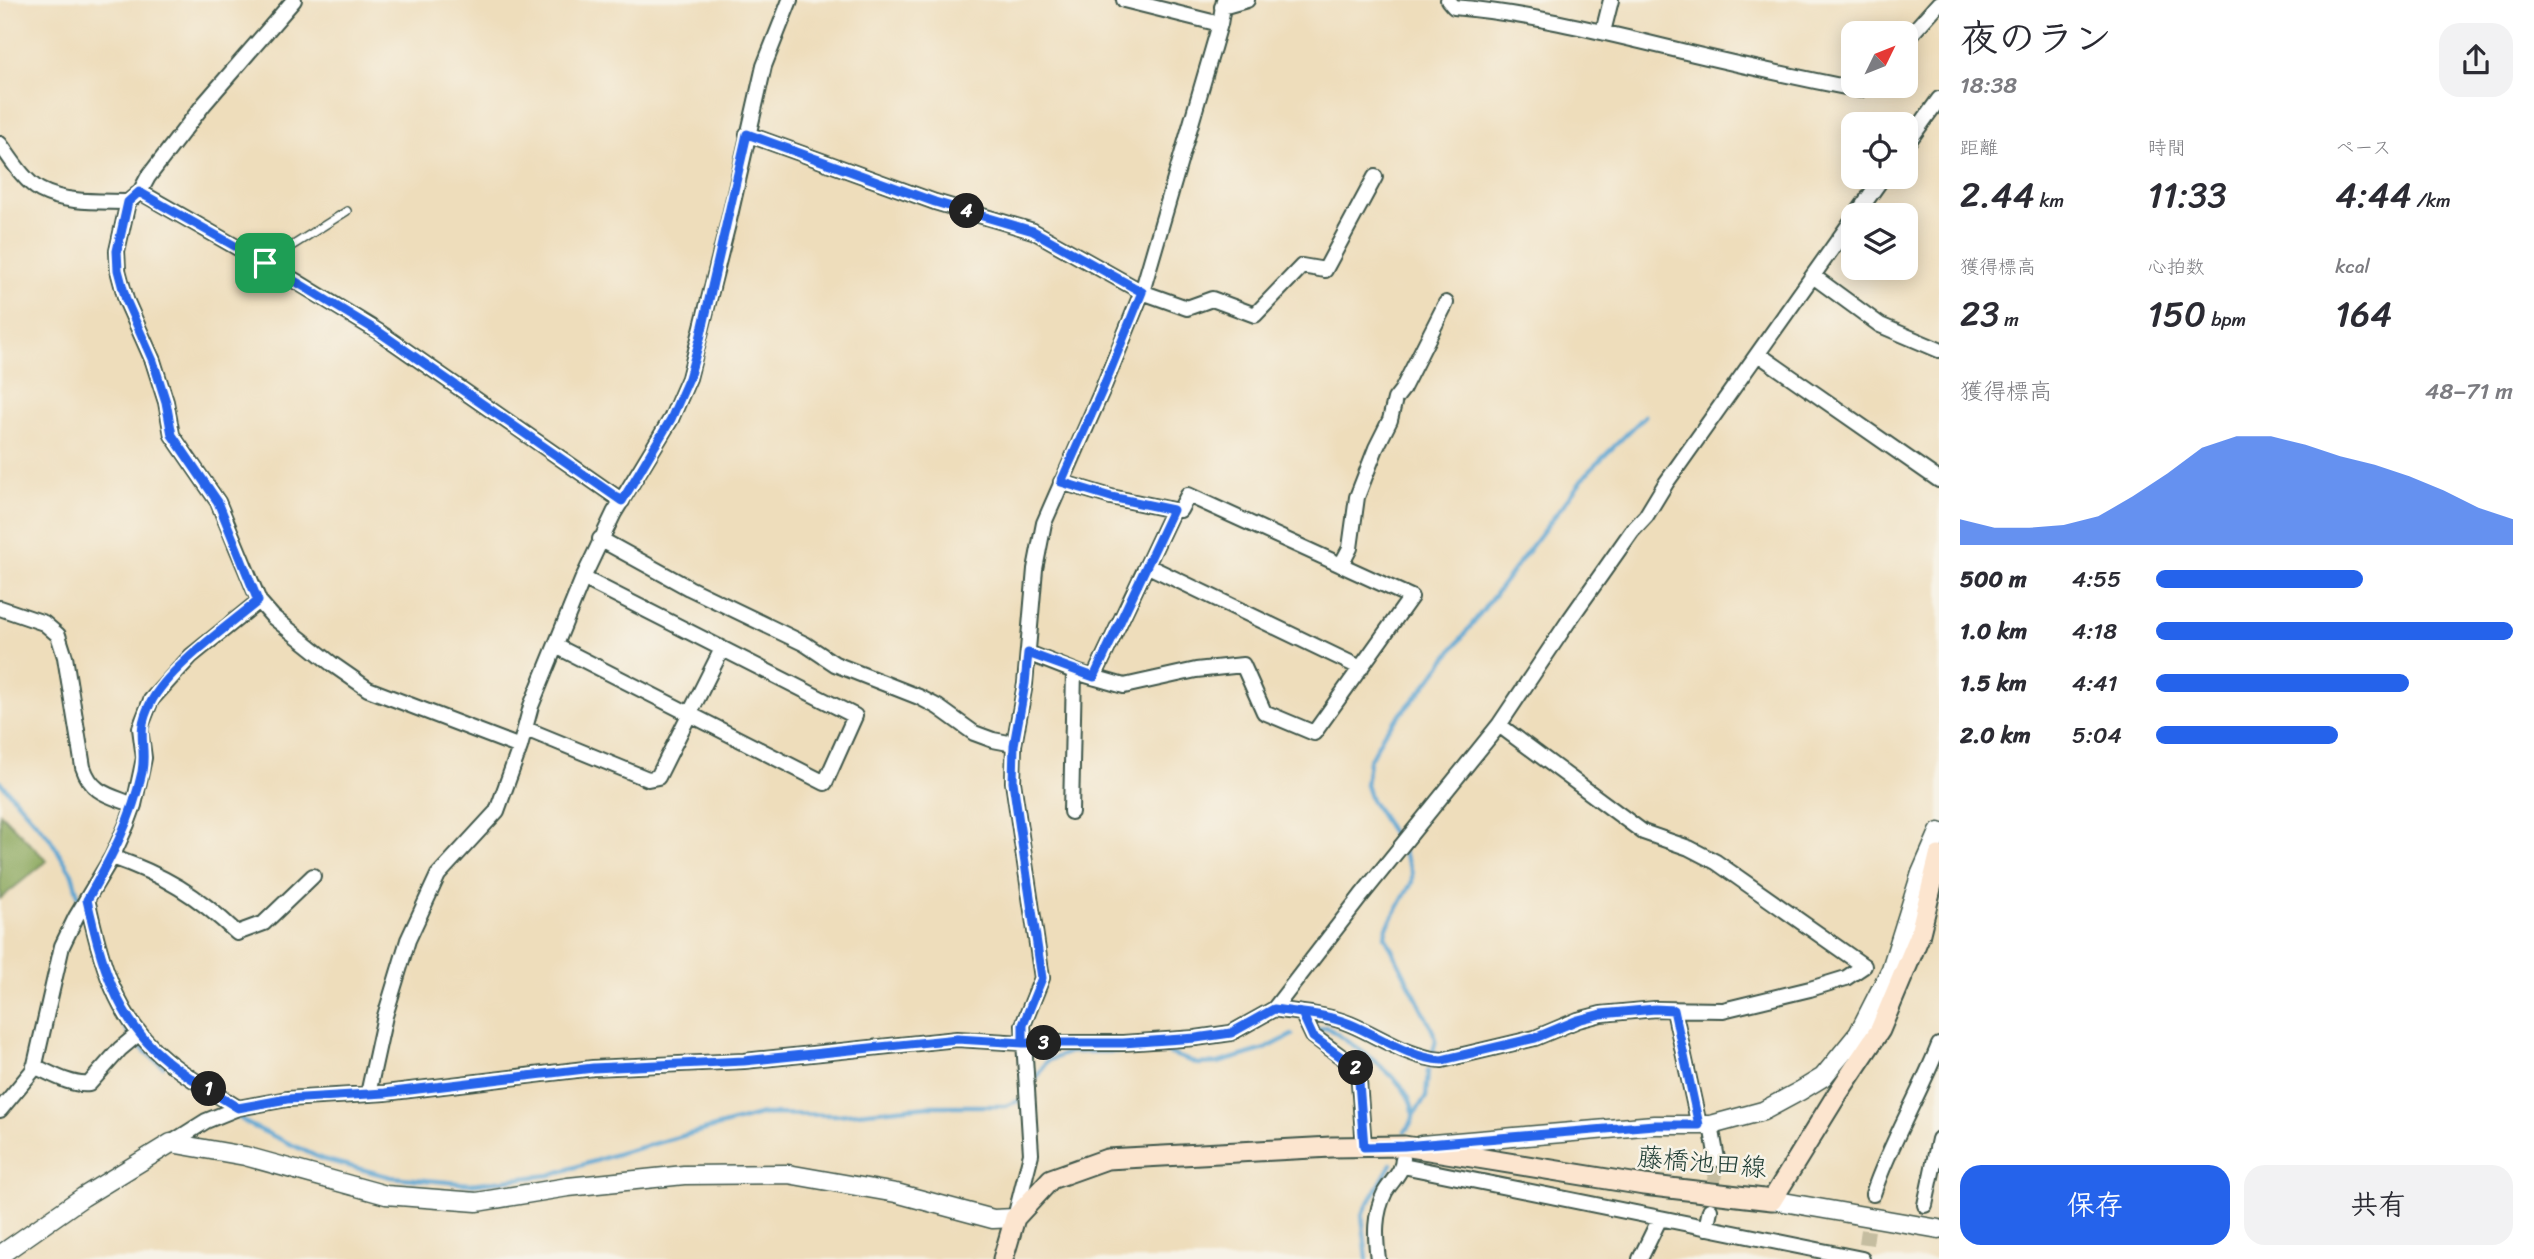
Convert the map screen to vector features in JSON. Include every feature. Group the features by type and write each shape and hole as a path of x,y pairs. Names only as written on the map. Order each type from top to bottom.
{"main road":[{"name":"藤橋池田線","path":"1003,1259 1015,1218 1051,1179 1107,1160 1404,1146 1644,1185 1772,1200 1880,1030 1919,937 1939,856"}],"street":[{"path":"294,0 204,104 139,192 128,202 117,251 118,270 126,300 153,361 166,402 172,435 218,502 258,601 273,617 368,689 520,747"},
{"path":"368,1094 385,1016 408,940 438,875 497,811 526,729 531,706 600,539 671,419 689,378 764,66 790,0"},
{"path":"1124,0 1220,24"},
{"path":"171,1143 245,1156 386,1195 477,1202 568,1186 684,1175 788,1174 896,1193 993,1219 1015,1218 1031,1154 1023,1025 1042,978 1013,782 1014,744 1025,684 1035,569 1041,534 1142,292 1220,24 1223,4 1247,0"},
{"path":"1448,0 1454,7 1501,12 1603,32 1841,86"},
{"path":"1603,32 1611,0"},
{"path":"1918,27 1939,3"},
{"path":"1918,128 1939,99"},
{"path":"747,134 935,202 1033,231 1142,292 1187,308 1212,299 1255,315 1302,266 1325,270 1375,177"},
{"path":"0,144 38,189 68,200 128,202"},
{"path":"139,192 265,263 379,332 622,501"},
{"path":"0,1255 83,1197 206,1121 238,1108 287,1099 368,1094 593,1068 744,1061 957,1039 1023,1043 1123,1043 1231,1033 1274,1009 1499,725 1585,597 1632,531 1646,516 1666,482 1841,236"},
{"path":"1812,276 1880,325 1939,350"},
{"path":"1341,565 1350,548 1357,497 1390,420 1395,399 1447,303"},
{"path":"1758,354 1939,480"},
{"path":"1028,653 1124,686 1196,670 1243,665 1264,712 1314,733 1411,597 1188,495 1180,510 1173,510 1111,497 1061,482"},
{"path":"1094,677 1173,510"},
{"path":"600,539 689,588 805,644 835,664 929,702 974,733 1014,744"},
{"path":"1148,566 1361,668"},
{"path":"556,646 825,783 855,716 583,578"},
{"path":"0,1110 34,1066 62,946 112,857 134,805 144,758 140,728 151,700 191,656 258,601"},
{"path":"0,608 44,623 58,635 65,657 83,767 88,782 102,792 134,805"},
{"path":"526,729 648,779 658,777 722,649"},
{"path":"1071,812 1074,671"},
{"path":"1499,725 1643,832 1689,848 1716,862 1864,966 1886,978"},
{"path":"1378,1259 1374,1229 1384,1194 1403,1166 1404,1146 1654,1125 1705,1125 1763,1111 1823,1077 1858,1034 1886,978 1921,873 1939,832"},
{"path":"112,857 175,885 207,905 237,933 264,923 313,876"},
{"path":"87,900 115,998 138,1034 166,1060 238,1108"},
{"path":"1274,1009 1348,1023 1426,1059 1442,1060 1535,1038 1578,1020 1601,1014 1655,1009 1723,1010 1756,1003 1846,978 1864,966"},
{"path":"1674,1010 1705,1125 1717,1159"},
{"path":"1302,1013 1313,1037 1358,1069 1364,1147"},
{"path":"34,1066 63,1079 83,1085 89,1084 120,1049 138,1034"},
{"path":"1873,1194 1879,1175 1925,1081 1939,1045"},
{"path":"1925,1205 1939,1139"},
{"path":"1403,1166 1865,1259 1866,1244"},
{"path":"1772,1200 1939,1229"},
{"path":"1706,1228 1710,1210"},
{"path":"1640,1259 1660,1218"}],"lane":[{"path":"265,263 347,211"}],"green space":[{"path":"0,813 47,861 0,899"}],"waterway":[{"path":"1394,836 1371,800 1366,785 1369,761 1384,733 1421,691 1589,471 1645,416"},
{"path":"0,782 49,837 72,874 80,902"},
{"path":"1404,853 1412,872 1412,882 1386,929 1385,936 1436,1039 1433,1052"},
{"path":"102,978 125,1027 142,1048 163,1066"},
{"path":"1319,1029 1327,1027 1366,1054 1405,1091 1411,1104 1413,1119 1405,1131"},
{"path":"1035,1079 1047,1061 1070,1052 1163,1051 1198,1064 1218,1063 1265,1049 1292,1035"},
{"path":"1414,1114 1426,1097 1428,1070"},
{"path":"234,1114 248,1124 322,1159 391,1177 470,1184 550,1175 763,1114 837,1115 928,1106 1005,1106 1018,1101"},
{"path":"1367,1259 1362,1215 1391,1164"}],"tunnel":[{"path":"1711,1202 1717,1159"},
{"path":"1866,1244 1873,1194"}],"route":[{"path":"265,263 139,192 128,202 117,251 118,270 126,300 153,361 166,402 172,435 218,502 258,601 191,656 151,700 140,728 144,758 134,805 112,857 87,900 115,998 138,1034 166,1060 238,1108 287,1099 385,1093 593,1068 744,1061 957,1039 1023,1043 1123,1043 1196,1038 1231,1033 1274,1009 1302,1013 1313,1037 1358,1069 1364,1147 1654,1125 1699,1125 1674,1010 1601,1014 1578,1020 1535,1038 1442,1060 1426,1059 1348,1023 1328,1017 1274,1009 1255,1021 1231,1033 1196,1038 1123,1043 1023,1043 1023,1025 1042,978 1013,782 1014,745 1028,653 1094,677 1173,510 1111,497 1061,482 1142,292 1033,231 935,202 747,134 730,216 689,378 671,419 622,501 379,332 265,263"}]}
